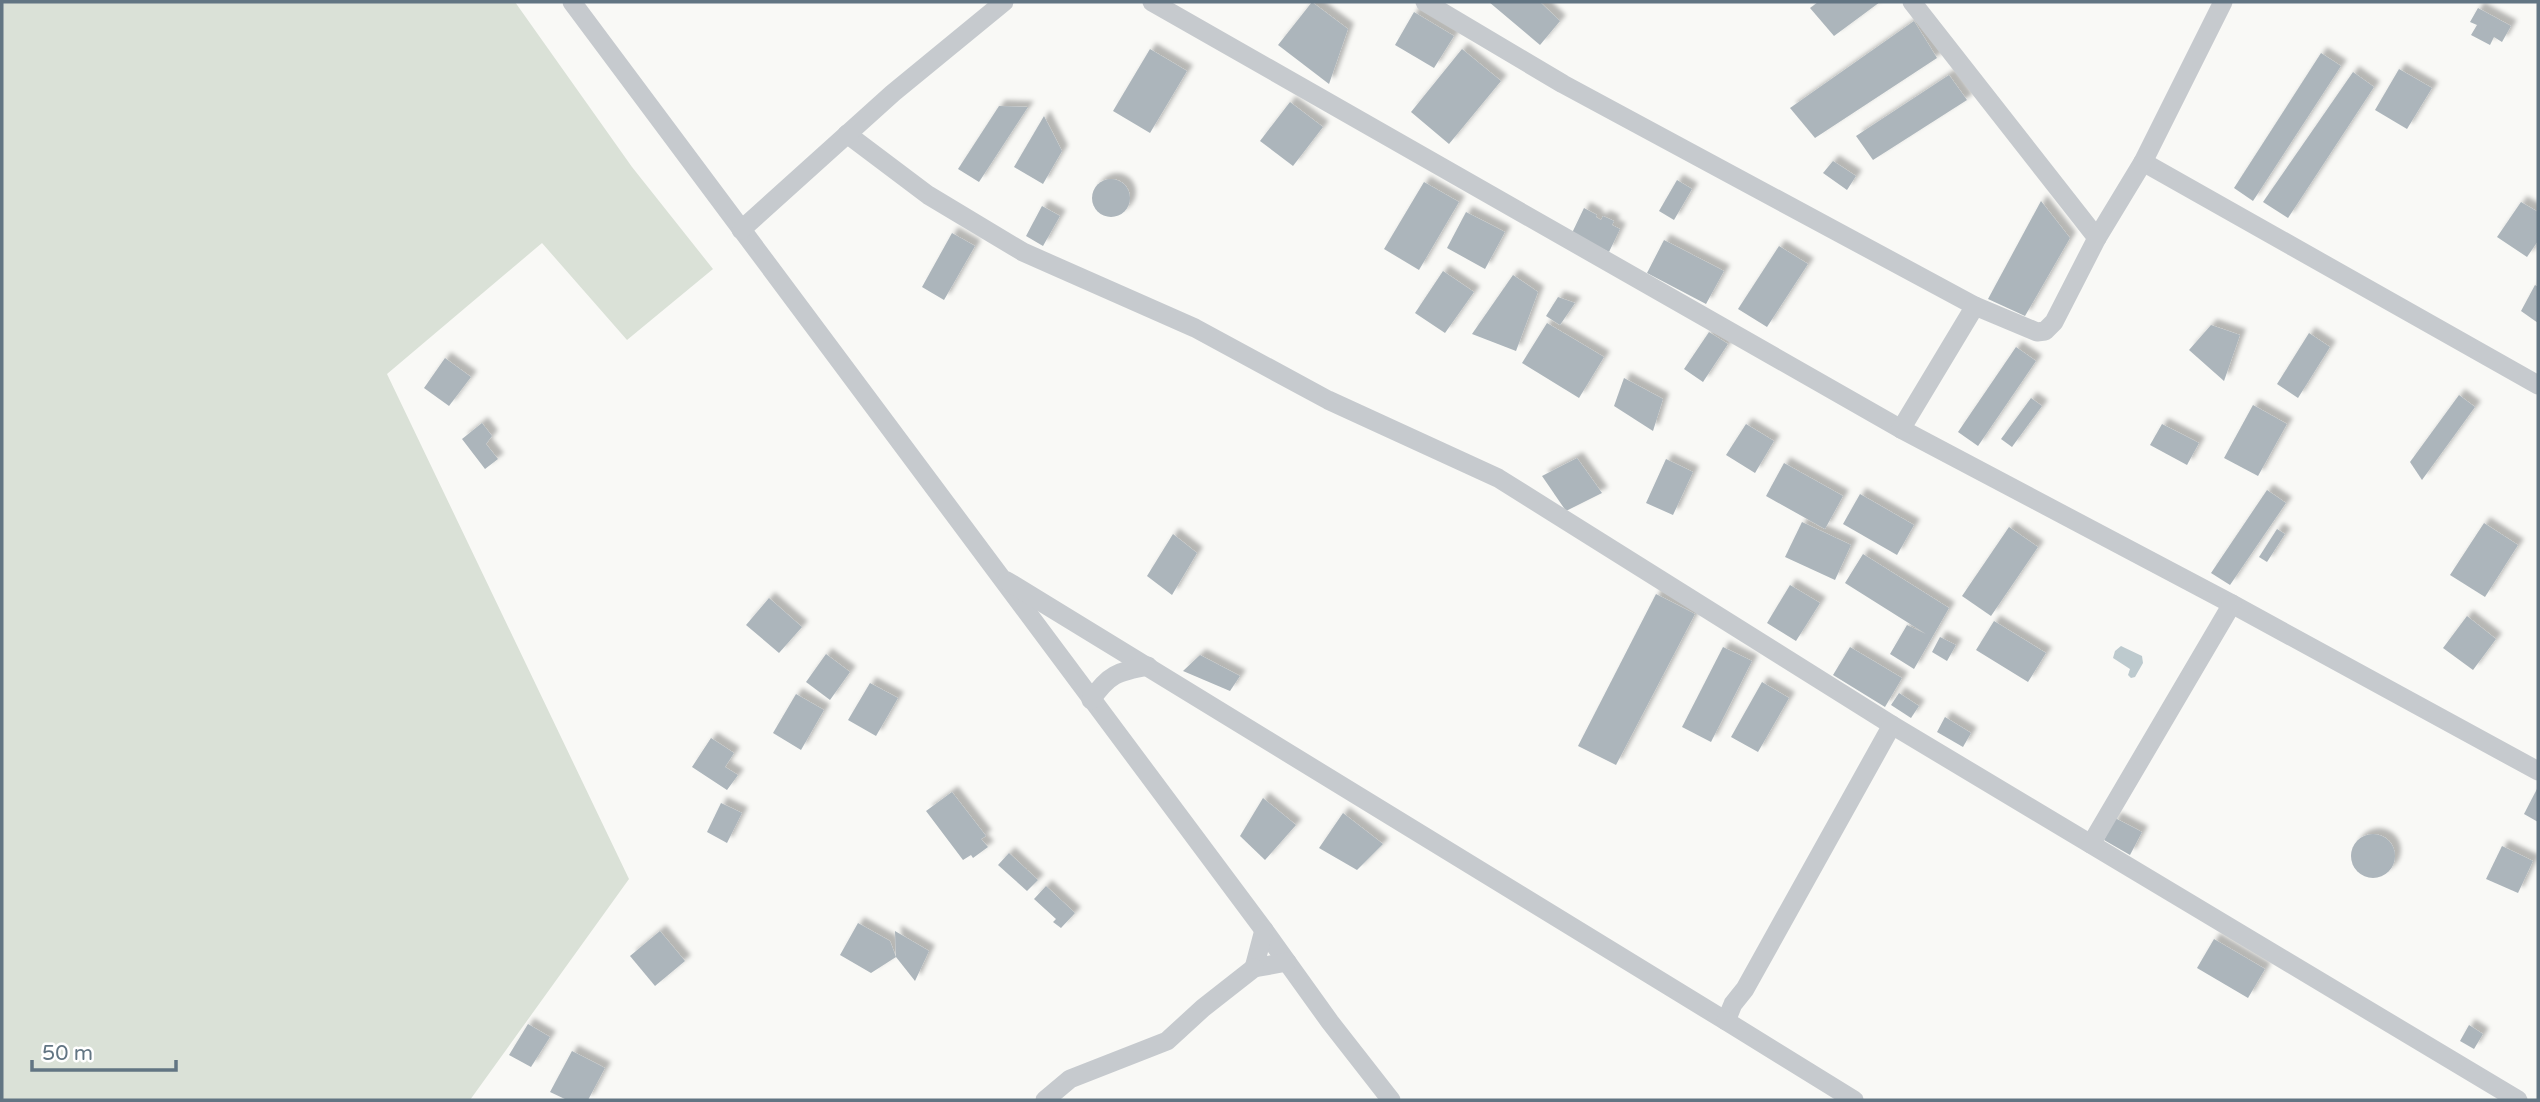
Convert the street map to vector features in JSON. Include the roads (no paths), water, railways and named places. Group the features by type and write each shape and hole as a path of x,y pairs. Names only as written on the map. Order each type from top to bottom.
{"street":[{"path":"572,2 998,577 1391,1100"},
{"path":"741,230 847,134 1004,2"},
{"path":"1152,2 1901,429 2232,604 2538,771"},
{"path":"1425,2 1563,83 1975,306 2037,332 2045,331 2054,323 2097,238 2143,162 2223,2"},
{"path":"1912,2 2097,238"},
{"path":"847,134 928,195 1023,252 1195,328 1328,400 1498,478 1892,725 2518,1100"},
{"path":"2143,162 2538,385"},
{"path":"1901,429 1975,306"},
{"path":"998,577 1148,666 1854,1100"},
{"path":"2091,844 2232,604"},
{"path":"1091,700 1102,684 1116,672 1148,666"},
{"path":"1726,1021 1733,1004 1745,989 1892,725"},
{"path":"1254,968 1264,930"},
{"path":"1045,1100 1070,1079 1167,1041 1203,1008 1254,968 1287,962"}]}
